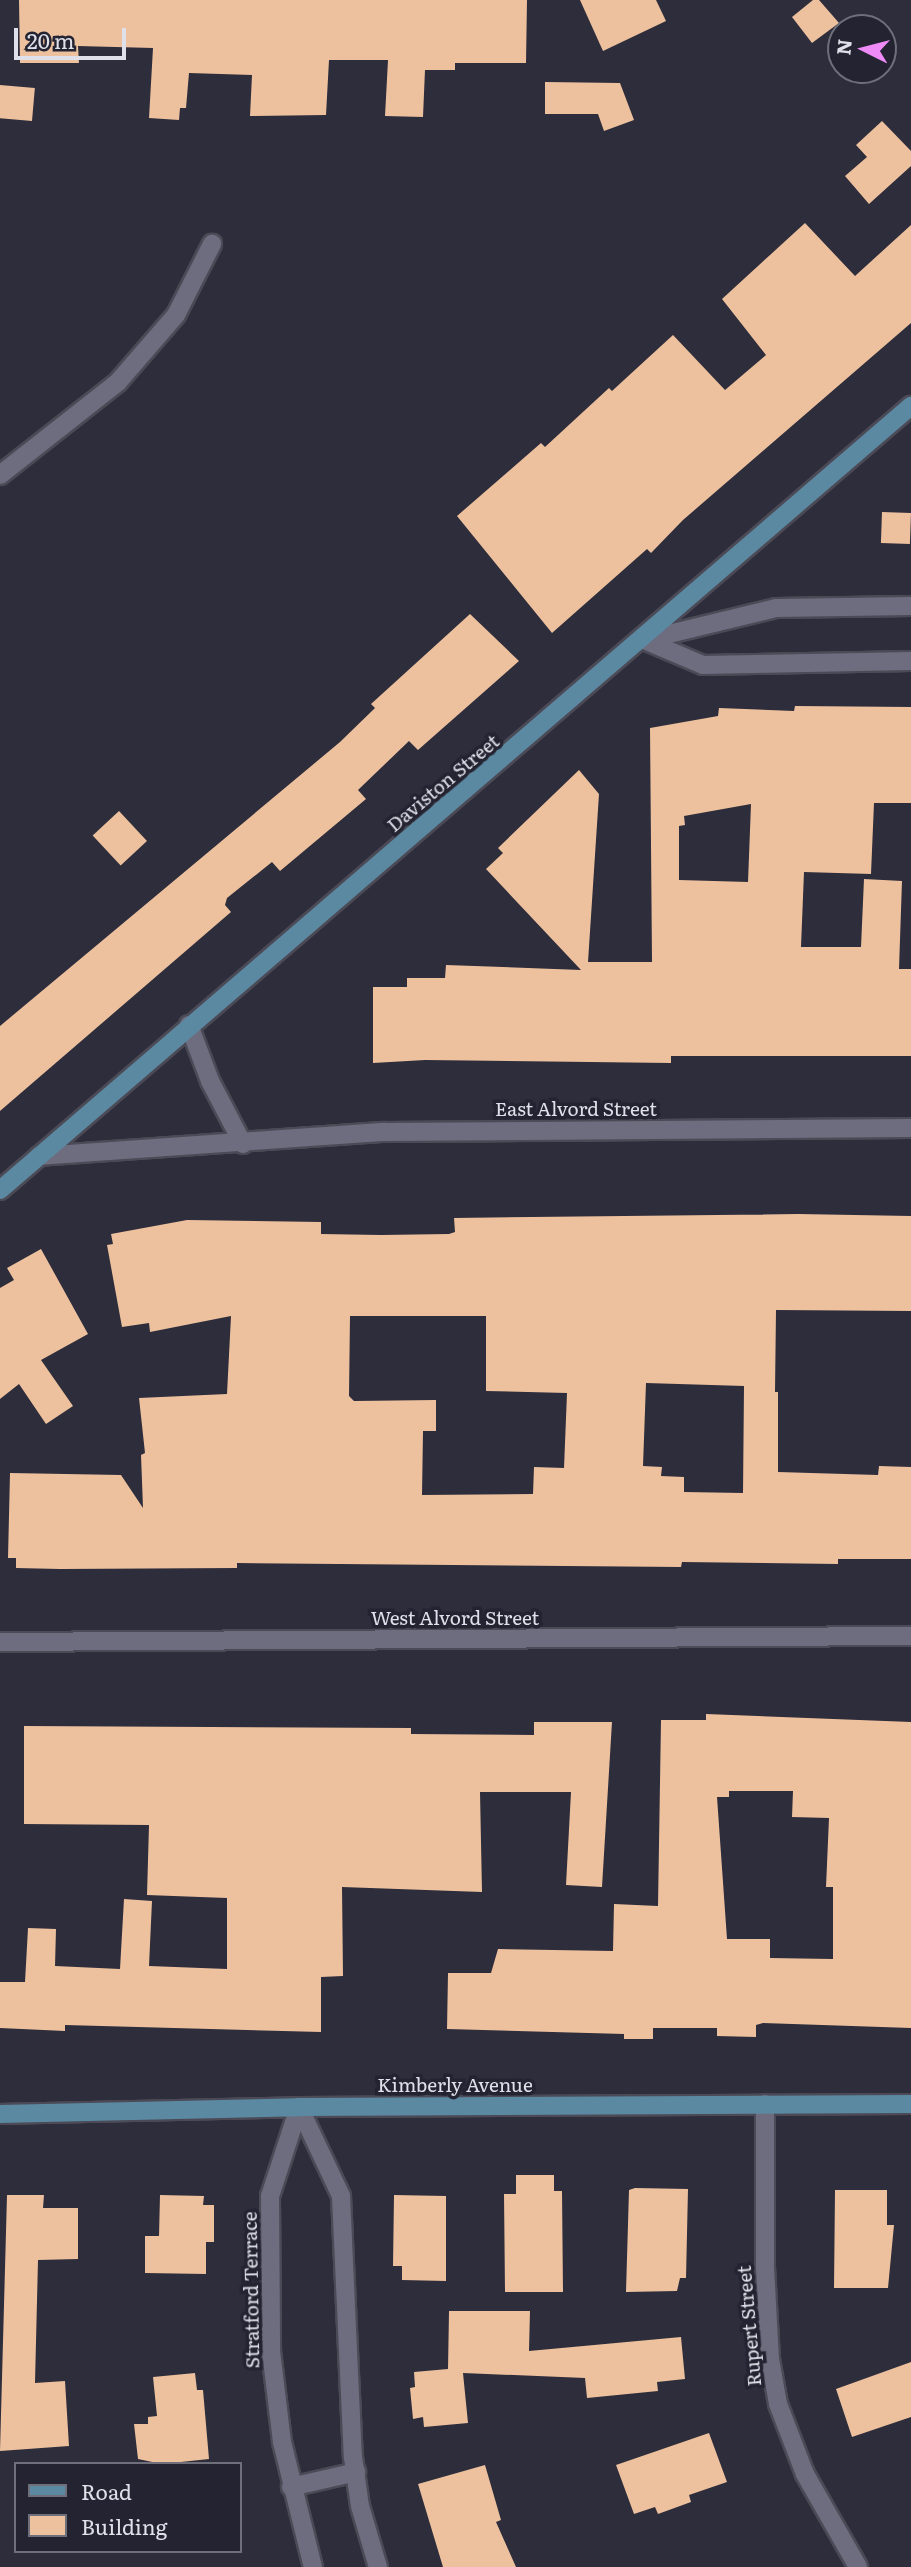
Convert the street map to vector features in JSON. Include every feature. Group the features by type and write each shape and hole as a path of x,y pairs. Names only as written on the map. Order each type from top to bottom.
{"main road":[{"name":"Daviston Street","path":"0,1190 188,1025 644,640 911,406"},
{"name":"Kimberly Avenue","path":"0,2114 299,2107 911,2104"}],"street":[{"path":"0,475 118,382 176,315 212,244"},
{"path":"644,640 776,608 911,606"},
{"path":"644,640 703,665 911,661"},
{"path":"188,1025 210,1081 243,1144"},
{"name":"East Alvord Street","path":"39,1156 243,1144 383,1132 911,1128"},
{"name":"West Alvord Street","path":"0,1642 911,1636"},
{"name":"Rupert Street","path":"765,2104 765,2267 770,2359 778,2404 805,2474 859,2567"},
{"path":"299,2107 341,2196 356,2472 377,2567"},
{"name":"Stratford Terrace","path":"299,2107 270,2196 271,2351 291,2487 313,2567"},
{"path":"291,2487 356,2472"}],"building":[{"path":"19,0 527,0 526,63 455,63 455,70 425,70 423,117 385,116 388,60 329,60 326,115 250,116 252,75 189,73 186,108 180,108 179,120 149,118 153,48 78,46 79,63 20,63"},
{"path":"580,0 656,0 666,21 603,51"},
{"path":"813,0 819,0 831,14 827,14 827,32 812,43 792,17"},
{"path":"545,82 620,83 634,120 604,131 598,114 545,114"},
{"path":"0,85 35,88 32,121 0,118"},
{"path":"882,121 911,151 911,166 869,204 845,176 867,157 856,145"},
{"path":"805,223 855,276 911,225 911,323 683,520 651,553 647,549 552,633 457,516 541,443 545,447 609,388 612,391 673,335 725,390 766,355 722,299"},
{"path":"882,512 911,513 910,544 881,543"},
{"path":"470,614 519,661 418,750 409,741 358,790 366,799 280,871 272,862 227,898 225,905 231,912 0,1111 0,1026 340,742 375,708 371,704"},
{"path":"795,706 911,707 911,803 874,803 871,874 804,872 801,947 861,947 864,879 902,881 899,969 911,969 911,1056 671,1056 671,1063 425,1060 373,1063 373,987 407,987 407,978 445,978 446,965 581,970 486,869 503,853 498,848 579,770 599,794 588,962 652,962 650,728 718,716 719,708 794,711","holes":["751,804 748,882 679,880 679,826 685,825 684,816"]},
{"path":"119,811 147,841 121,866 93,836"},
{"path":"798,1214 911,1216 911,1311 776,1310 775,1392 778,1392 778,1472 878,1475 879,1466 911,1467 911,1559 838,1559 838,1564 682,1562 681,1567 237,1563 237,1568 60,1569 16,1568 16,1558 8,1558 10,1473 121,1475 143,1508 141,1455 145,1453 139,1398 227,1394 231,1316 150,1332 149,1323 122,1327 107,1245 113,1244 111,1234 187,1220 321,1222 321,1234 449,1234 455,1232 454,1218","holes":["350,1316 486,1316 486,1391 567,1393 564,1468 534,1467 533,1494 422,1495 423,1431 436,1431 436,1400 354,1401 349,1396","646,1383 744,1386 743,1493 684,1492 684,1477 661,1476 662,1467 643,1466"]},
{"path":"41,1249 88,1334 41,1360 73,1406 46,1424 19,1384 0,1399 0,1288 14,1280 7,1268"},
{"path":"706,1714 911,1722 911,2028 763,2023 756,2025 756,2037 717,2036 717,2028 653,2028 653,2039 624,2039 624,2034 447,2029 448,1973 491,1973 498,1949 613,1951 614,1904 658,1906 661,1720 706,1720","holes":["729,1791 793,1791 792,1817 829,1818 826,1887 833,1887 833,1959 770,1958 770,1939 727,1939 717,1797 729,1797"]},
{"path":"534,1722 612,1722 602,1887 566,1885 571,1792 480,1792 482,1892 342,1887 343,1976 321,1977 321,2032 65,2025 65,2031 0,2028 0,1982 25,1982 28,1928 56,1929 55,1966 120,1969 124,1899 152,1901 149,1966 227,1969 227,1898 147,1895 149,1825 24,1824 24,1726 411,1728 411,1734 534,1735"},
{"path":"516,2175 554,2175 554,2191 562,2191 563,2292 505,2292 504,2194 516,2194"},
{"path":"688,2189 686,2278 680,2278 677,2291 626,2292 629,2190"},
{"path":"835,2190 887,2190 887,2225 894,2225 888,2288 834,2288"},
{"path":"7,2195 44,2195 43,2208 78,2208 78,2259 38,2260 35,2383 65,2381 69,2446 0,2451"},
{"path":"160,2195 204,2196 203,2205 214,2205 214,2242 206,2242 206,2274 145,2273 145,2236 159,2236"},
{"path":"394,2195 446,2196 446,2281 402,2280 402,2266 393,2266"},
{"path":"449,2311 530,2311 529,2351 681,2337 685,2379 657,2382 658,2391 587,2398 585,2378 463,2373 468,2423 424,2427 423,2417 413,2419 410,2388 415,2387 414,2372 448,2369"},
{"path":"911,2362 911,2417 852,2437 836,2389"},
{"path":"195,2373 197,2390 203,2390 209,2459 152,2462 138,2459 134,2424 148,2424 148,2417 157,2416 153,2377"},
{"path":"709,2433 727,2482 689,2495 691,2502 658,2514 655,2507 634,2514 616,2465"},
{"path":"485,2465 501,2520 496,2522 516,2567 443,2567 418,2484"}]}
